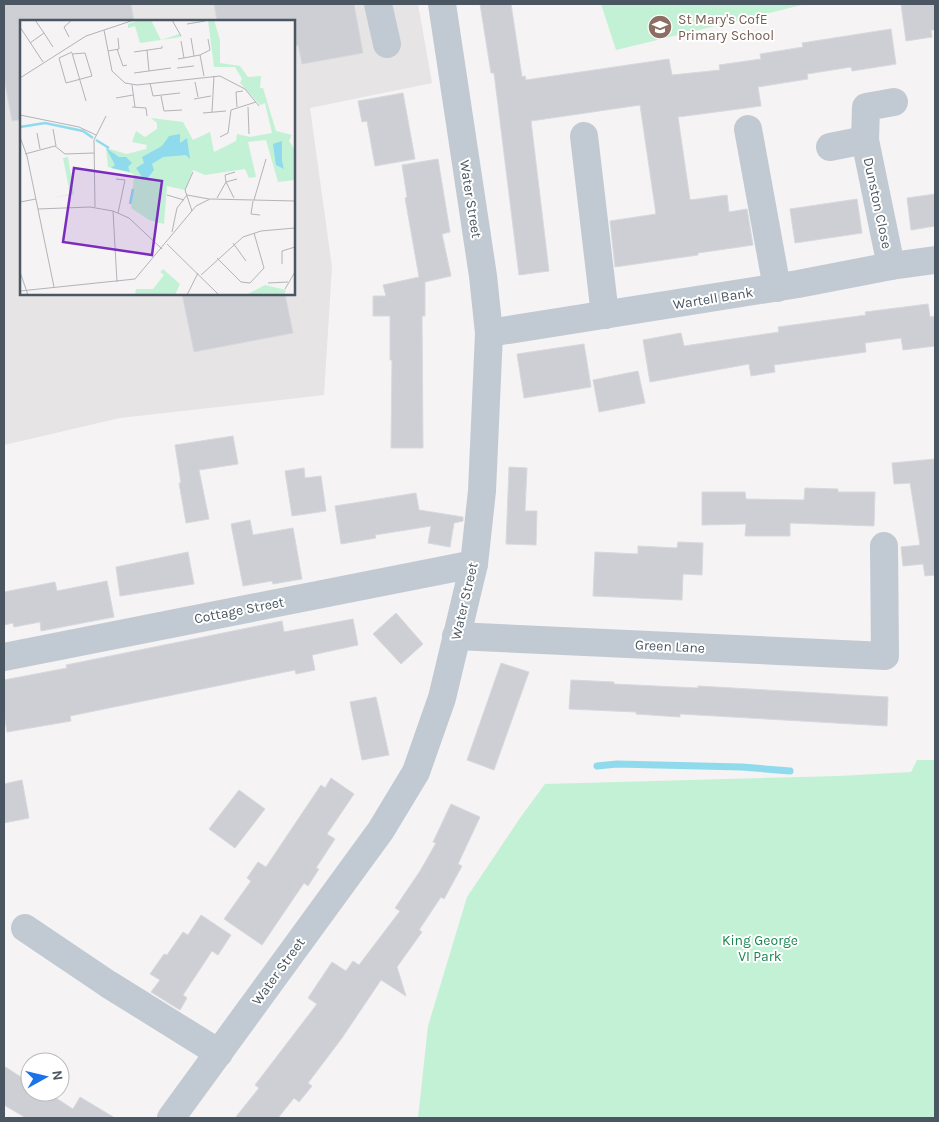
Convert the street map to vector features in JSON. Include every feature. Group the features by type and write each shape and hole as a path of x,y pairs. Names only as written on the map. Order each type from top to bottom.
{"street":[{"path":"378,4 387,44"},
{"name":"Water Street","path":"171,1118 381,830 416,772 442,698 474,564 482,491 489,333 483,276 442,4"},
{"name":"Dunston Close","path":"891,266 865,140 866,107 894,102"},
{"path":"748,129 777,288"},
{"path":"584,136 605,315"},
{"name":"Dunston Close","path":"830,147 865,140"},
{"name":"Wartell Bank","path":"489,333 777,288 891,266 935,260"},
{"name":"Green Lane","path":"456,636 885,656 884,546"},
{"name":"Cottage Street","path":"4,657 474,564"},
{"path":"25,928 108,984 219,1053"}],"shaded area":[{"path":"4,4 418,4 432,83 310,108 332,267 324,395 120,418 4,445"}],"green space":[{"name":"St Mary's CofE Primary School","path":"601,4 806,4 616,50"},
{"name":"King George VI Park","path":"917,760 935,760 935,1118 418,1118 428,1026 467,897 545,784 839,776 911,772"}],"building":[{"path":"4,4 131,4 134,20 20,20 20,120 12,121 4,78"},
{"path":"214,4 354,4 363,53 302,64 298,45 295,46 295,20 217,20"},
{"path":"480,4 511,4 522,77 525,76 526,80 669,59 672,75 720,70 719,65 761,59 760,54 803,47 802,43 891,29 896,64 852,71 851,67 807,74 808,79 758,87 761,106 678,117 690,200 727,195 729,212 747,209 753,245 698,253 698,255 615,267 610,221 656,214 640,105 531,121 549,271 519,275 494,73 491,73"},
{"path":"901,4 935,4 935,30 931,30 932,37 906,41"},
{"path":"403,93 415,159 375,166 367,121 362,122 358,101"},
{"path":"438,159 450,232 442,234 451,276 425,282 425,316 422,316 423,448 391,448 392,360 390,360 390,316 373,316 373,296 386,296 383,285 419,277 405,198 407,197 402,165"},
{"path":"935,194 935,226 911,230 907,198"},
{"path":"857,199 862,233 795,243 790,209"},
{"path":"182,295 285,295 293,333 194,352"},
{"path":"928,304 930,317 935,316 935,346 903,350 901,338 865,343 866,352 774,365 775,372 751,376 749,364 650,382 643,340 681,333 684,346 779,332 778,327 866,315 865,312"},
{"path":"584,344 591,387 524,398 517,354"},
{"path":"638,371 645,403 599,412 593,380"},
{"path":"233,436 238,464 199,470 209,519 186,523 175,445"},
{"path":"935,459 935,575 925,576 923,564 903,566 901,547 920,545 910,483 894,484 892,463"},
{"path":"509,467 527,468 525,511 537,511 536,545 506,544"},
{"path":"304,468 305,478 321,476 326,511 292,516 285,471"},
{"path":"805,488 838,489 838,492 875,492 874,526 790,523 790,536 745,536 746,524 702,525 702,492 745,492 746,499 804,500"},
{"path":"416,493 419,510 463,517 463,521 454,523 450,547 428,543 431,526 375,535 376,538 341,544 335,506"},
{"path":"250,520 253,535 293,528 302,579 273,584 272,581 243,586 231,524"},
{"path":"678,542 703,543 702,575 683,574 682,600 593,596 595,552 638,554 638,546 677,548"},
{"path":"188,552 194,584 120,596 116,567"},
{"path":"107,581 114,617 41,631 40,622 14,627 13,623 4,625 4,592 55,582 57,591"},
{"path":"396,613 423,644 401,664 373,634"},
{"path":"353,619 358,645 312,655 315,670 296,674 295,670 70,716 71,721 7,732 4,714 4,680 67,668 66,665 282,621 284,632"},
{"path":"501,663 529,672 494,770 467,760"},
{"path":"571,680 614,682 614,684 698,688 698,686 888,697 887,726 680,714 680,717 636,714 636,712 569,709"},
{"path":"376,697 389,755 362,760 350,702"},
{"path":"331,778 354,794 327,834 335,839 316,868 319,869 308,886 304,883 262,945 224,919 251,881 247,878 258,862 266,867 321,785 325,788"},
{"path":"22,780 29,818 4,823 4,784"},
{"path":"239,790 265,809 235,848 209,829"},
{"path":"451,804 480,817 458,864 462,866 444,899 441,897 419,930 422,932 397,967 406,996 381,980 342,1038 308,1083 312,1086 299,1102 294,1098 278,1118 235,1118 259,1088 255,1085 317,1004 308,998 332,962 346,971 353,961 359,965 400,911 395,908 436,843 433,842"},
{"path":"201,915 231,935 218,955 212,951 183,995 187,998 180,1010 151,992 160,980 150,974 164,954 167,955 183,932 188,935"},
{"path":"4,1066 20,1076 20,1102 62,1102 73,1109 80,1097 115,1118 26,1118 4,1105"}],"waterway":[{"path":"597,766 617,764 742,767 790,771"}],"place":[{"name":"St Mary's CofE Primary School","path":"660,27"}]}
